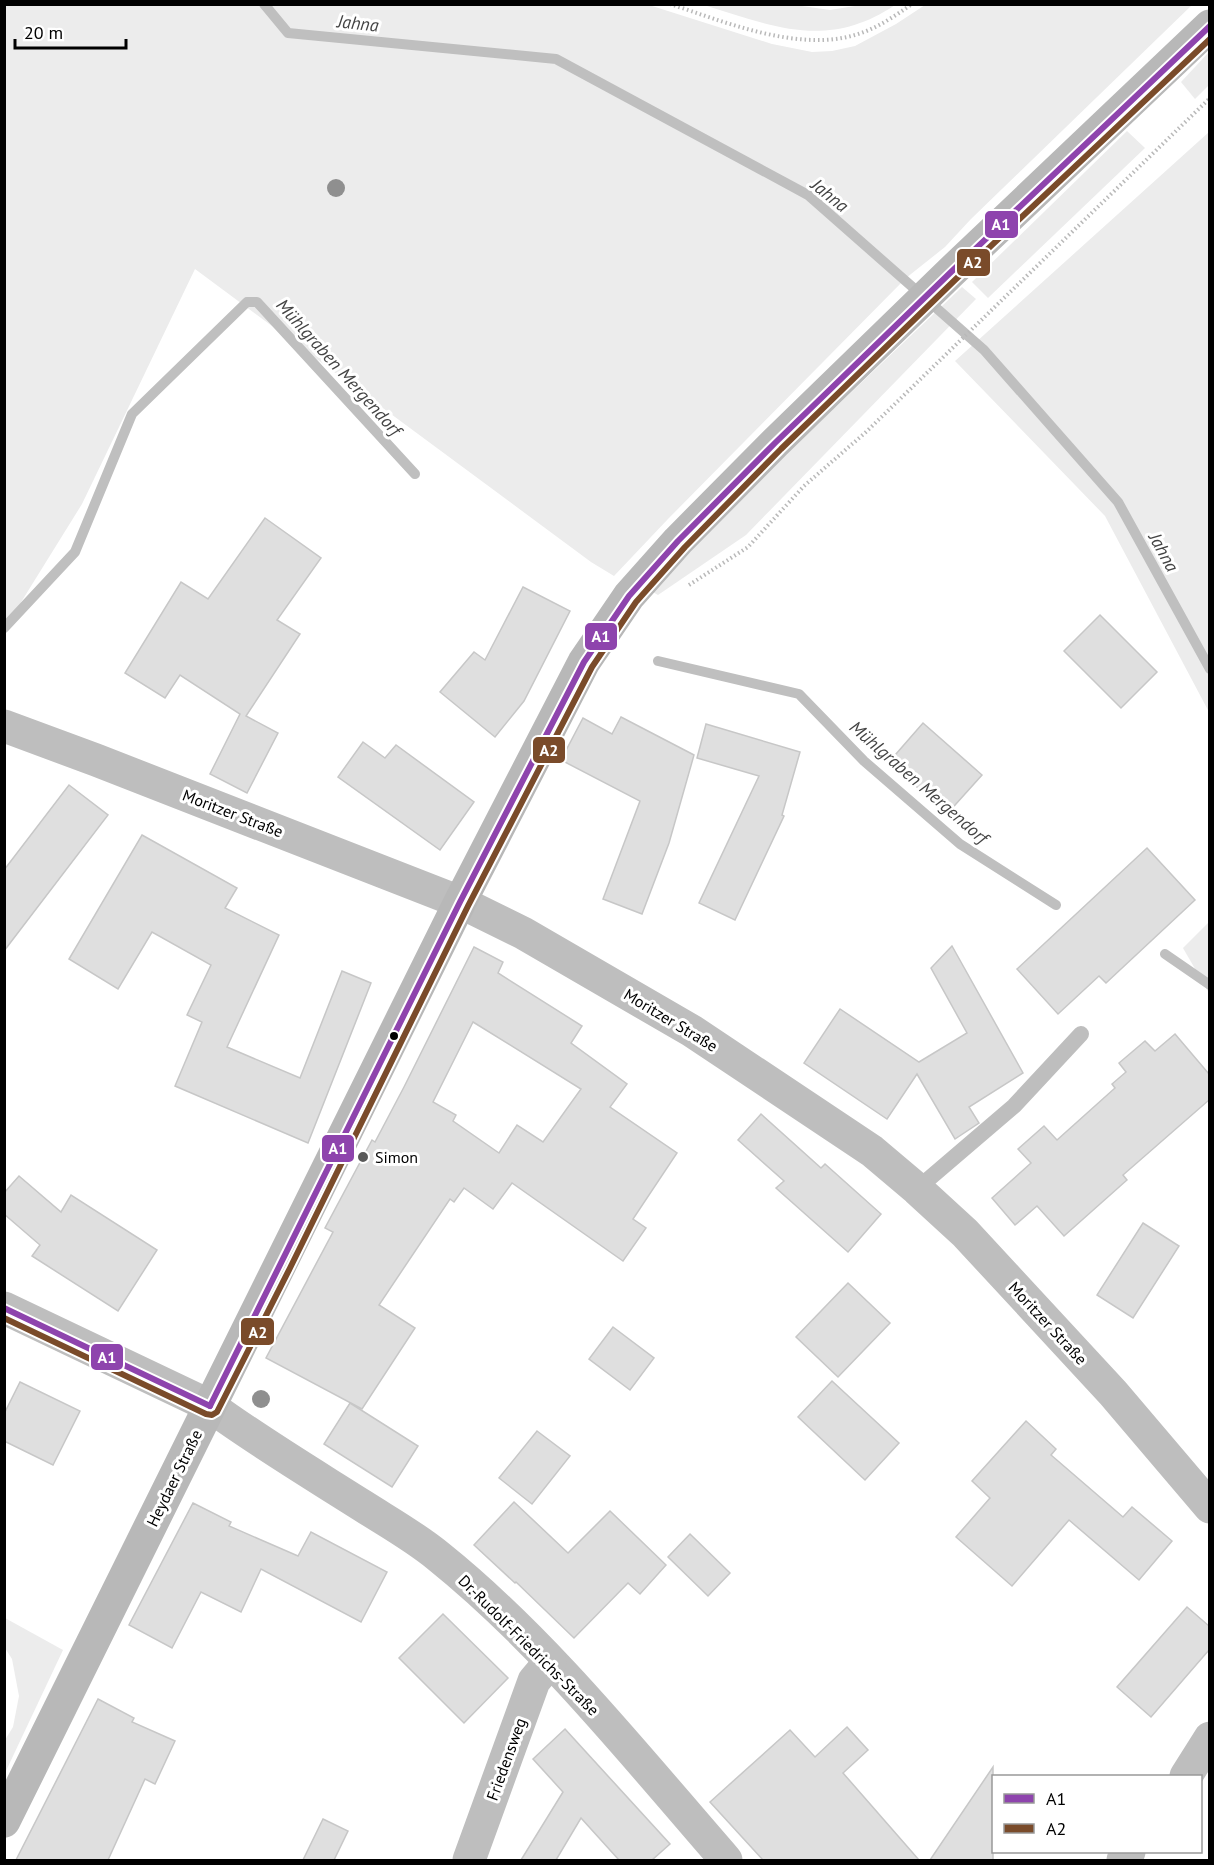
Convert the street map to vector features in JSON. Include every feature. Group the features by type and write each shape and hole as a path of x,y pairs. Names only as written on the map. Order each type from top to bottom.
{"main road":[{"name":"Heydaer Straße","path":"4,1821 460,902 584,662 629,596 678,541 950,273 1209,26"}],"street":[{"name":"Moritzer Straße","path":"4,726 460,902 523,933 692,1031 872,1151 917,1189 964,1233 1105,1384 1209,1507"},
{"name":"Dr.-Rudolf-Friedrichs-Straße","path":"4,1308 210,1406 240,1428 438,1556 492,1603 550,1662 726,1860"},
{"name":"Friedensweg","path":"469,1860 534,1681 550,1662"},
{"path":"1187,1775 1209,1738"}],"lane":[{"path":"917,1189 1014,1106 1081,1034"}],"path":[{"path":"670,4 760,32 817,41 858,35 895,17 912,4"},
{"path":"687,587 748,547 804,486 866,432 1209,98"}],"shaded area":[{"path":"5,4 649,5 772,44 812,52 855,46 925,5 1192,5 971,219 945,247 906,278 614,576 591,562 195,269 82,504 5,628"},
{"path":"704,5 795,5 830,10 861,5 895,5 870,19 847,27 824,31 778,27"},
{"path":"1209,52 1209,85 1195,99 1181,82"},
{"path":"1127,131 1145,148 988,298 972,282"},
{"path":"1209,132 1209,712 1105,516 955,361"},
{"path":"962,287 976,299 746,535 658,595 651,591 782,458"},
{"path":"1209,922 1209,993 1183,948"},
{"path":"5,1618 63,1650 5,1773 5,1740 13,1727 19,1696 12,1659 5,1648"}],"building":[{"path":"265,518 321,558 277,620 300,634 246,716 278,733 247,793 210,774 240,714 180,675 165,698 125,673 181,582 208,599"},
{"path":"523,587 570,611 524,701 495,737 440,692 474,652 485,660"},
{"path":"1100,615 1157,672 1121,708 1064,651"},
{"path":"621,717 694,755 669,843 642,914 603,899 640,801 561,760 583,718 612,734"},
{"path":"923,723 982,775 947,814 889,762"},
{"path":"706,724 800,752 782,815 784,816 735,920 699,903 759,776 697,758"},
{"path":"363,742 385,758 396,745 474,802 440,850 338,777"},
{"path":"69,785 108,815 4,951 4,870"},
{"path":"142,835 237,888 225,908 279,935 227,1047 300,1078 342,971 371,983 308,1143 175,1086 202,1022 187,1015 211,965 152,932 118,989 69,959"},
{"path":"1147,848 1195,900 1106,983 1099,976 1058,1014 1017,969"},
{"path":"952,946 1023,1073 969,1107 979,1123 955,1139 917,1074 887,1119 804,1063 840,1009 919,1062 967,1033 931,968"},
{"path":"474,947 503,962 498,973 582,1026 571,1043 627,1084 610,1107 677,1153 633,1219 646,1228 623,1261 512,1183 493,1209 464,1188 454,1202 450,1199 379,1305 415,1328 362,1409 266,1358 333,1232 325,1228 372,1140 375,1142","holes":["473,1022 581,1089 543,1142 517,1125 499,1153 453,1121 456,1115 433,1102"]},
{"path":"1175,1034 1209,1074 1209,1100 1123,1175 1127,1180 1064,1236 1037,1206 1015,1225 992,1198 1031,1163 1018,1149 1044,1126 1057,1140 1115,1088 1112,1084 1126,1072 1119,1063 1145,1041 1155,1051"},
{"path":"761,1114 821,1168 825,1164 881,1214 848,1252 776,1188 784,1181 738,1140"},
{"path":"19,1176 61,1212 71,1195 157,1250 118,1311 32,1256 40,1245 4,1214 4,1193"},
{"path":"1143,1223 1179,1246 1133,1318 1097,1295"},
{"path":"848,1283 890,1323 838,1377 796,1337"},
{"path":"613,1327 654,1358 630,1390 589,1359"},
{"path":"832,1381 899,1443 865,1480 798,1417"},
{"path":"20,1382 80,1411 53,1465 4,1441 4,1414"},
{"path":"350,1403 418,1446 392,1487 324,1444"},
{"path":"1026,1421 1056,1449 1051,1455 1123,1517 1132,1507 1172,1541 1139,1580 1069,1520 1012,1586 956,1537 990,1498 972,1481"},
{"path":"537,1431 570,1456 532,1504 499,1478"},
{"path":"514,1502 568,1553 610,1511 666,1565 640,1594 628,1583 574,1638 474,1545"},
{"path":"193,1503 231,1522 229,1526 298,1556 311,1532 387,1572 361,1622 261,1569 241,1612 201,1592 172,1648 129,1625"},
{"path":"690,1534 730,1573 708,1596 668,1557"},
{"path":"1187,1607 1209,1626 1209,1650 1151,1717 1117,1687"},
{"path":"443,1614 508,1678 464,1723 399,1658"},
{"path":"98,1699 134,1718 132,1722 175,1741 155,1784 145,1779 108,1860 16,1860"},
{"path":"847,1727 868,1750 843,1773 919,1860 763,1860 710,1802 790,1730 815,1757"},
{"path":"565,1729 670,1844 652,1860 619,1860 581,1818 556,1860 521,1860 563,1792 533,1759"},
{"path":"993,1767 993,1860 930,1860"},
{"path":"323,1819 348,1831 334,1860 303,1860"}],"waterway":[{"name":"Jahna","path":"264,4 288,33 556,59 808,195 984,350 1118,502 1210,669"},
{"name":"Mühlgraben Mergendorf","path":"4,628 75,552 132,414 247,302 257,302 415,474"},
{"name":"Mühlgraben Mergendorf","path":"658,661 799,694 864,761 960,844 1056,905"},
{"name":"Mühlgraben Mergendorf","path":"1165,954 1210,985"}],"transit line":[{"name":"A1","path":"210,1406 460,902 584,662 629,596 678,541 775,443 1210,26"},
{"name":"A2","path":"4,1318 206,1414 212,1415 217,1412 468,906 592,667 636,602 685,547 781,449 956,279 1210,39"},
{"name":"A1","path":"4,1308 210,1406"}],"place":[{"name":"Simon","path":"363,1157"}]}
